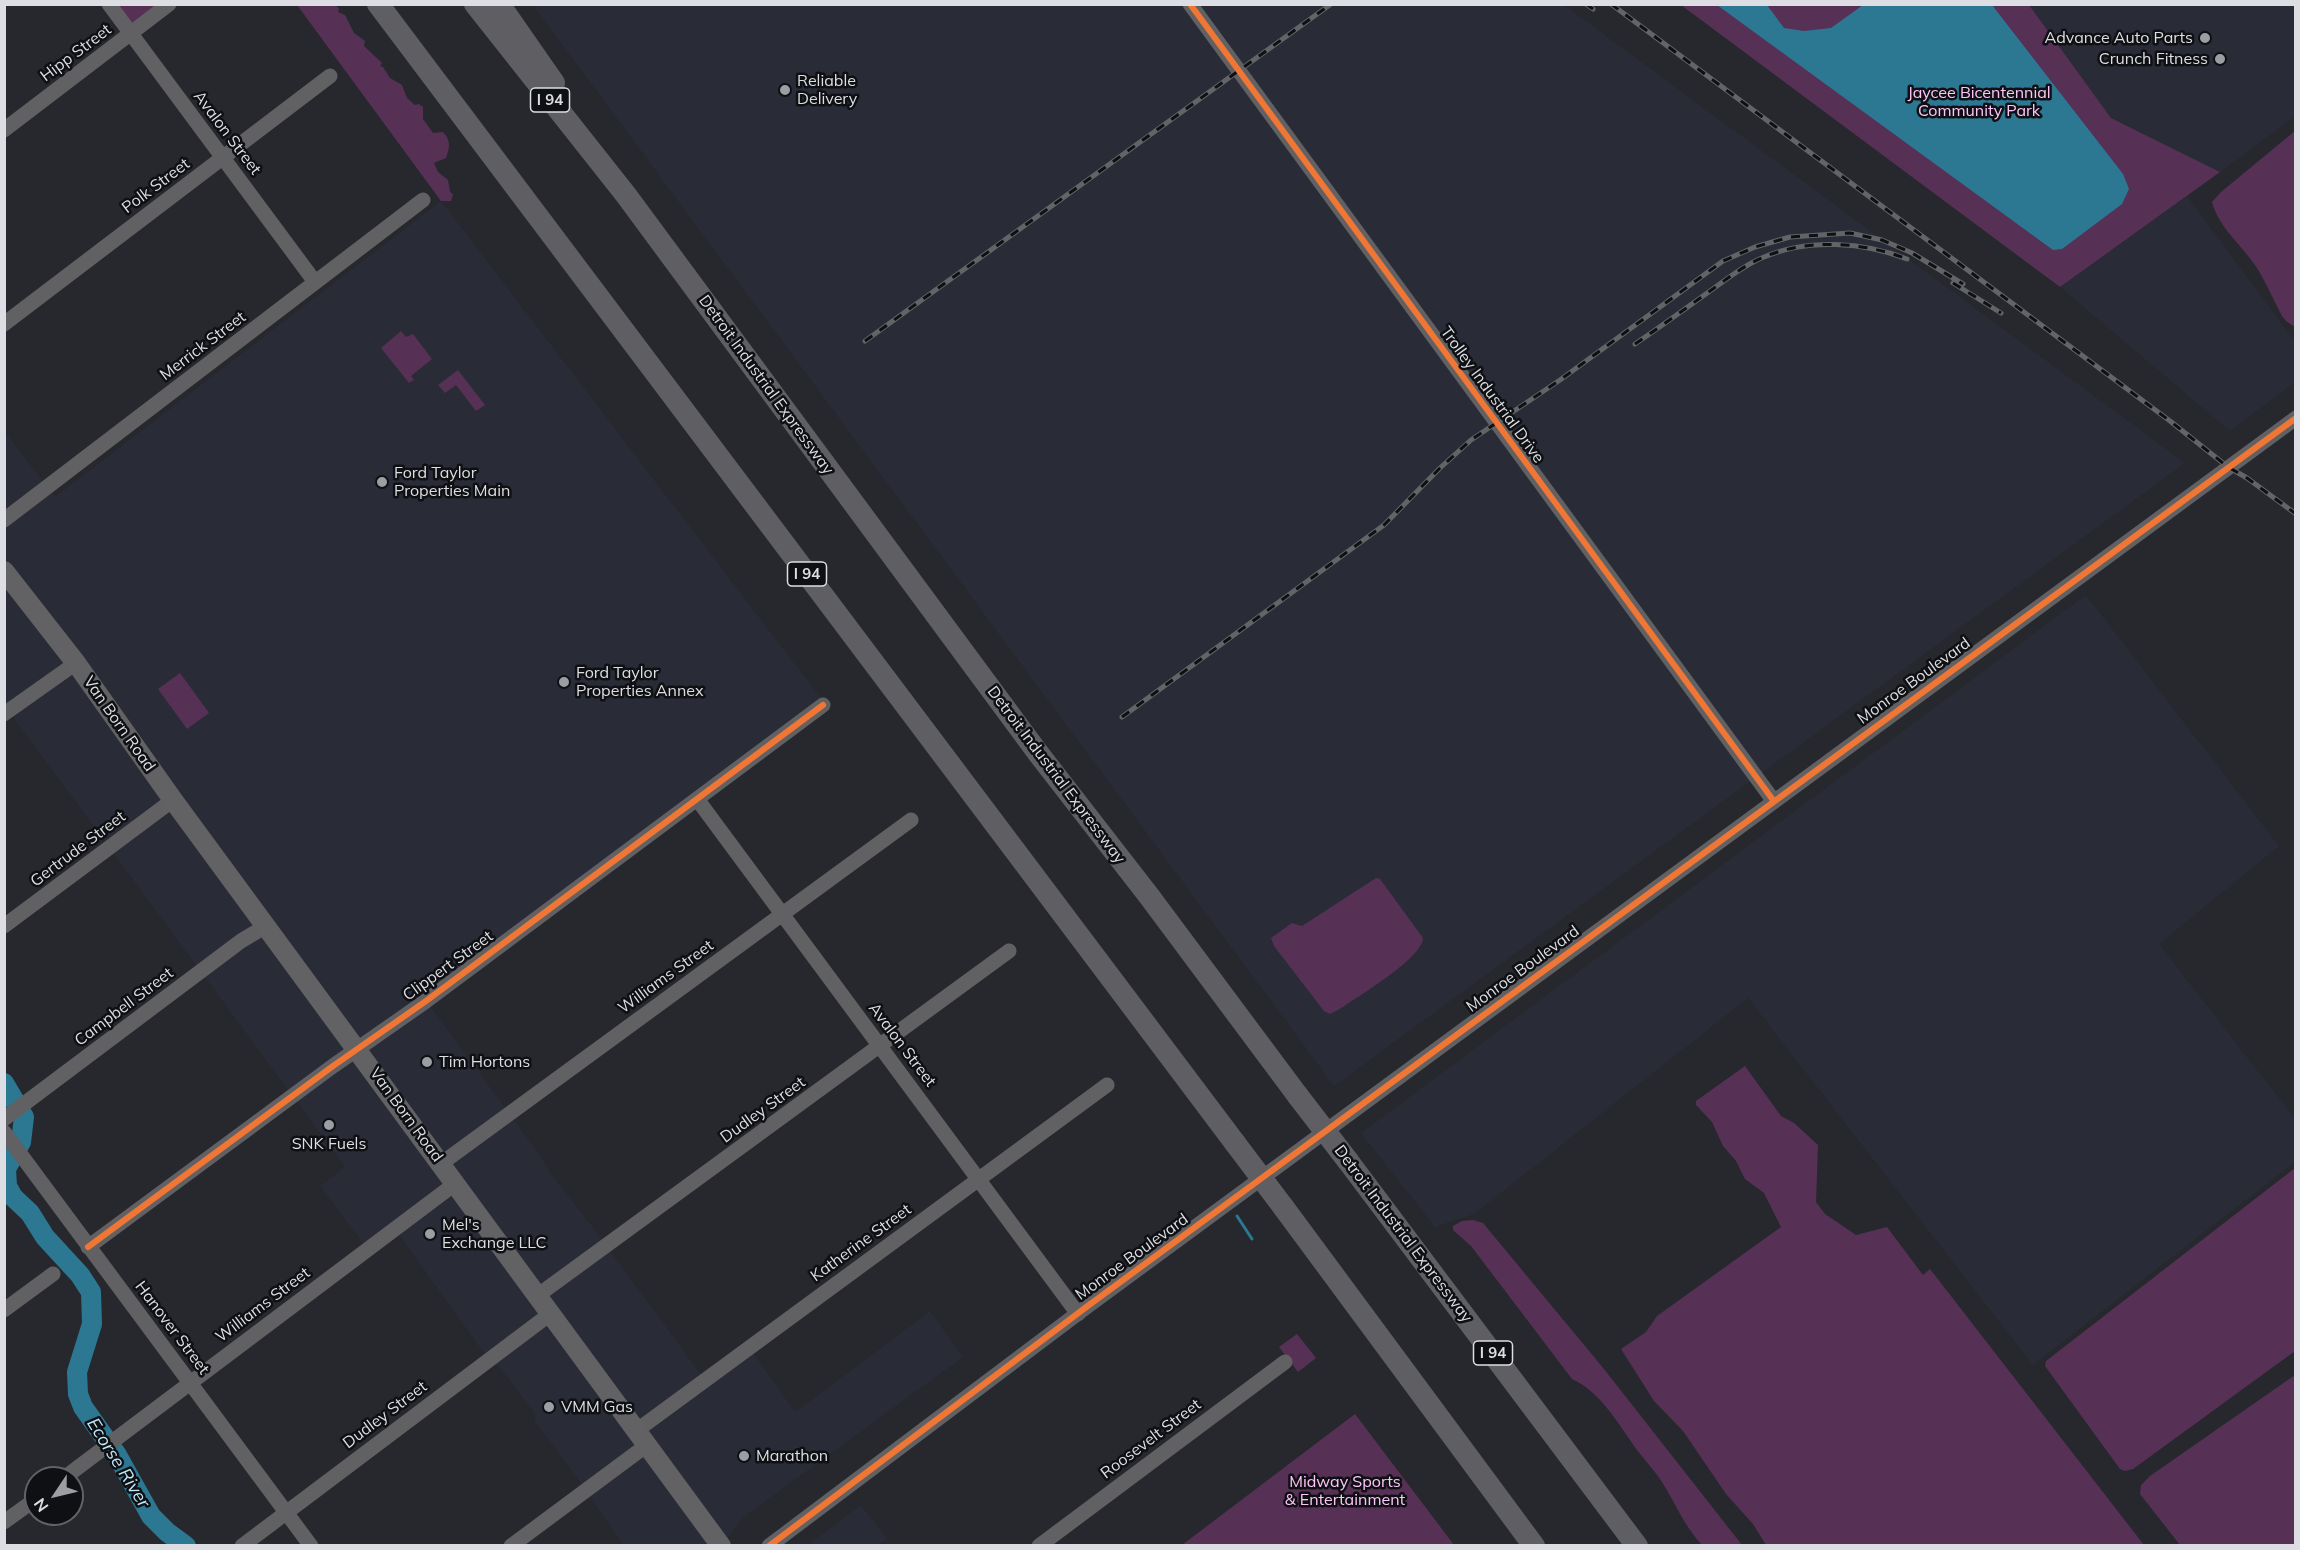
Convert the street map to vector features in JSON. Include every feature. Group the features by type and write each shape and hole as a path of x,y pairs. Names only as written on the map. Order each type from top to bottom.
{"highway":[{"path":"368,4 420,62"},
{"name":"I 94","path":"378,4 1284,1208 1534,1545"},
{"name":"Detroit Industrial Expressway","path":"475,4 626,195 1031,743 1149,896 1637,1545"},
{"path":"499,4 550,77 626,195"}],"main road":[{"name":"Van Born Road","path":"4,571 75,663 173,800 721,1545"}],"street":[{"name":"Avalon Street","path":"109,4 315,282"},
{"name":"Hipp Street","path":"4,130 169,4"},
{"name":"Trolley Industrial Drive","path":"1190,4 1773,801"},
{"name":"Polk Street","path":"4,324 330,76"},
{"name":"Merrick Street","path":"4,520 423,200"},
{"name":"Monroe Boulevard","path":"769,1545 1078,1314 2295,418"},
{"path":"4,714 75,663"},
{"name":"Clippert Street","path":"88,1247 823,705"},
{"name":"Avalon Street","path":"697,799 1078,1314"},
{"name":"Gertrude Street","path":"4,926 173,800"},
{"name":"Williams Street","path":"442,1163 911,820"},
{"name":"Campbell Street","path":"8,1116 241,941 266,926"},
{"name":"Dudley Street","path":"537,1296 1009,951"},
{"name":"Katherine Street","path":"512,1545 642,1438 978,1180 1107,1086"},
{"name":"Hanover Street","path":"8,1137 311,1545"},
{"name":"Williams Street","path":"80,1466 456,1184"},
{"path":"4,1310 53,1274"},
{"name":"Dudley Street","path":"242,1545 550,1314"},
{"name":"Roosevelt Street","path":"1039,1545 1285,1362"},
{"path":"4,1522 24,1508"}],"shaded area":[{"path":"533,5 1564,5 2185,463 1334,1086"},
{"path":"2029,5 2295,5 2295,116 2220,172 2111,118"},
{"path":"2187,196 2295,342 2295,382 2230,431 2060,287"},
{"path":"441,201 829,709 426,1001 540,1155 553,1177 705,1380 749,1347 792,1408 797,1411 930,1311 963,1357 741,1519 723,1545 623,1545 535,1421 535,1414 502,1370 481,1349 395,1229 368,1250 320,1186 345,1167 5,706 4,431 55,497"},
{"path":"2086,595 2279,846 2159,944 2295,1119 2295,1162 2033,1365 1748,998 1474,1214 1435,1227 1361,1133"},
{"path":"861,1505 887,1539 877,1545 808,1545"}],"green space":[{"path":"118,5 157,5 132,23"},
{"path":"297,5 334,5 339,8 338,12 345,15 354,33 365,41 364,46 382,63 380,66 390,78 402,85 407,98 415,105 419,104 423,107 423,119 433,133 443,132 446,135 449,144 446,158 434,163 438,172 448,180 450,192 453,194 451,201 441,201"},
{"name":"Jaycee Bicentennial Community Park","path":"1681,5 2029,5 2111,118 2220,172 2060,287"},
{"path":"2295,131 2295,327 2282,316 2259,271 2219,219 2212,202"},
{"path":"401,331 406,337 413,334 432,359 411,376 414,380 409,383 381,348"},
{"path":"458,370 485,405 476,411 456,385 445,393 438,385"},
{"path":"180,673 209,713 187,729 158,689"},
{"path":"1376,878 1380,879 1423,938 1420,946 1401,966 1374,987 1330,1014 1324,1011 1274,946 1271,938 1292,923 1302,926"},
{"path":"1745,1066 1781,1116 1794,1123 1818,1145 1816,1202 1825,1214 1856,1235 1887,1227 1923,1275 1930,1269 2144,1545 1766,1545 1753,1524 1726,1494 1683,1431 1654,1401 1621,1349 1646,1332 1657,1316 1781,1227 1764,1193 1745,1179 1736,1161 1723,1146 1712,1122 1696,1105 1696,1101"},
{"path":"2295,1168 2295,1351 2133,1469 2125,1471 2120,1469 2045,1366 2046,1361"},
{"path":"1473,1220 1483,1223 1604,1369 1742,1545 1702,1545 1696,1538 1659,1477 1609,1410 1592,1392 1572,1379 1471,1246 1453,1230 1453,1226 1462,1221"},
{"path":"1297,1334 1316,1358 1298,1372 1279,1347"},
{"path":"2295,1375 2295,1545 2180,1545 2140,1494 2141,1485 2150,1476"},
{"name":"Midway Sports & Entertainment","path":"1355,1414 1454,1545 1182,1545"}],"water":[{"name":"Jaycee Bicentennial Community Park","path":"1717,5 1767,5 1784,28 1804,31 1831,28 1863,5 1992,5 2123,174 2129,189 2122,204 2062,249 2053,250"}],"waterway":[{"name":"Ecorse River","path":"4,1083 24,1117 21,1142 6,1169 7,1186 13,1197 30,1213 45,1237 80,1275 91,1292 92,1324 77,1372 78,1394 83,1407 117,1455 151,1516 186,1546"},
{"path":"1237,1216 1252,1239"}],"railway":[{"path":"865,341 1331,4"},
{"path":"1586,4 1593,9"},
{"path":"1611,4 2170,421 2228,467 2296,514"},
{"path":"1122,717 1384,525 1471,440 1560,380 1723,261 1755,247 1790,237 1850,233 1882,240 1912,253 1963,284"},
{"path":"1635,344 1743,268 1781,251 1817,245 1854,246 1907,259"},
{"path":"1953,283 2001,313"}],"cycle path":[{"path":"1190,4 1773,800"},
{"path":"769,1546 1089,1305 2296,418"},
{"path":"88,1247 333,1066 426,1001 823,705"}],"place":[{"name":"Advance Auto Parts","path":"2205,38"},
{"name":"Crunch Fitness","path":"2220,59"},
{"name":"Reliable Delivery","path":"785,90"},
{"name":"Ford Taylor Properties Main","path":"382,482"},
{"name":"Ford Taylor Properties Annex","path":"564,682"},
{"name":"Tim Hortons","path":"427,1062"},
{"name":"SNK Fuels","path":"329,1125"},
{"name":"Mel's Exchange LLC","path":"430,1234"},
{"name":"VMM Gas","path":"549,1407"},
{"name":"Marathon","path":"744,1456"}]}
